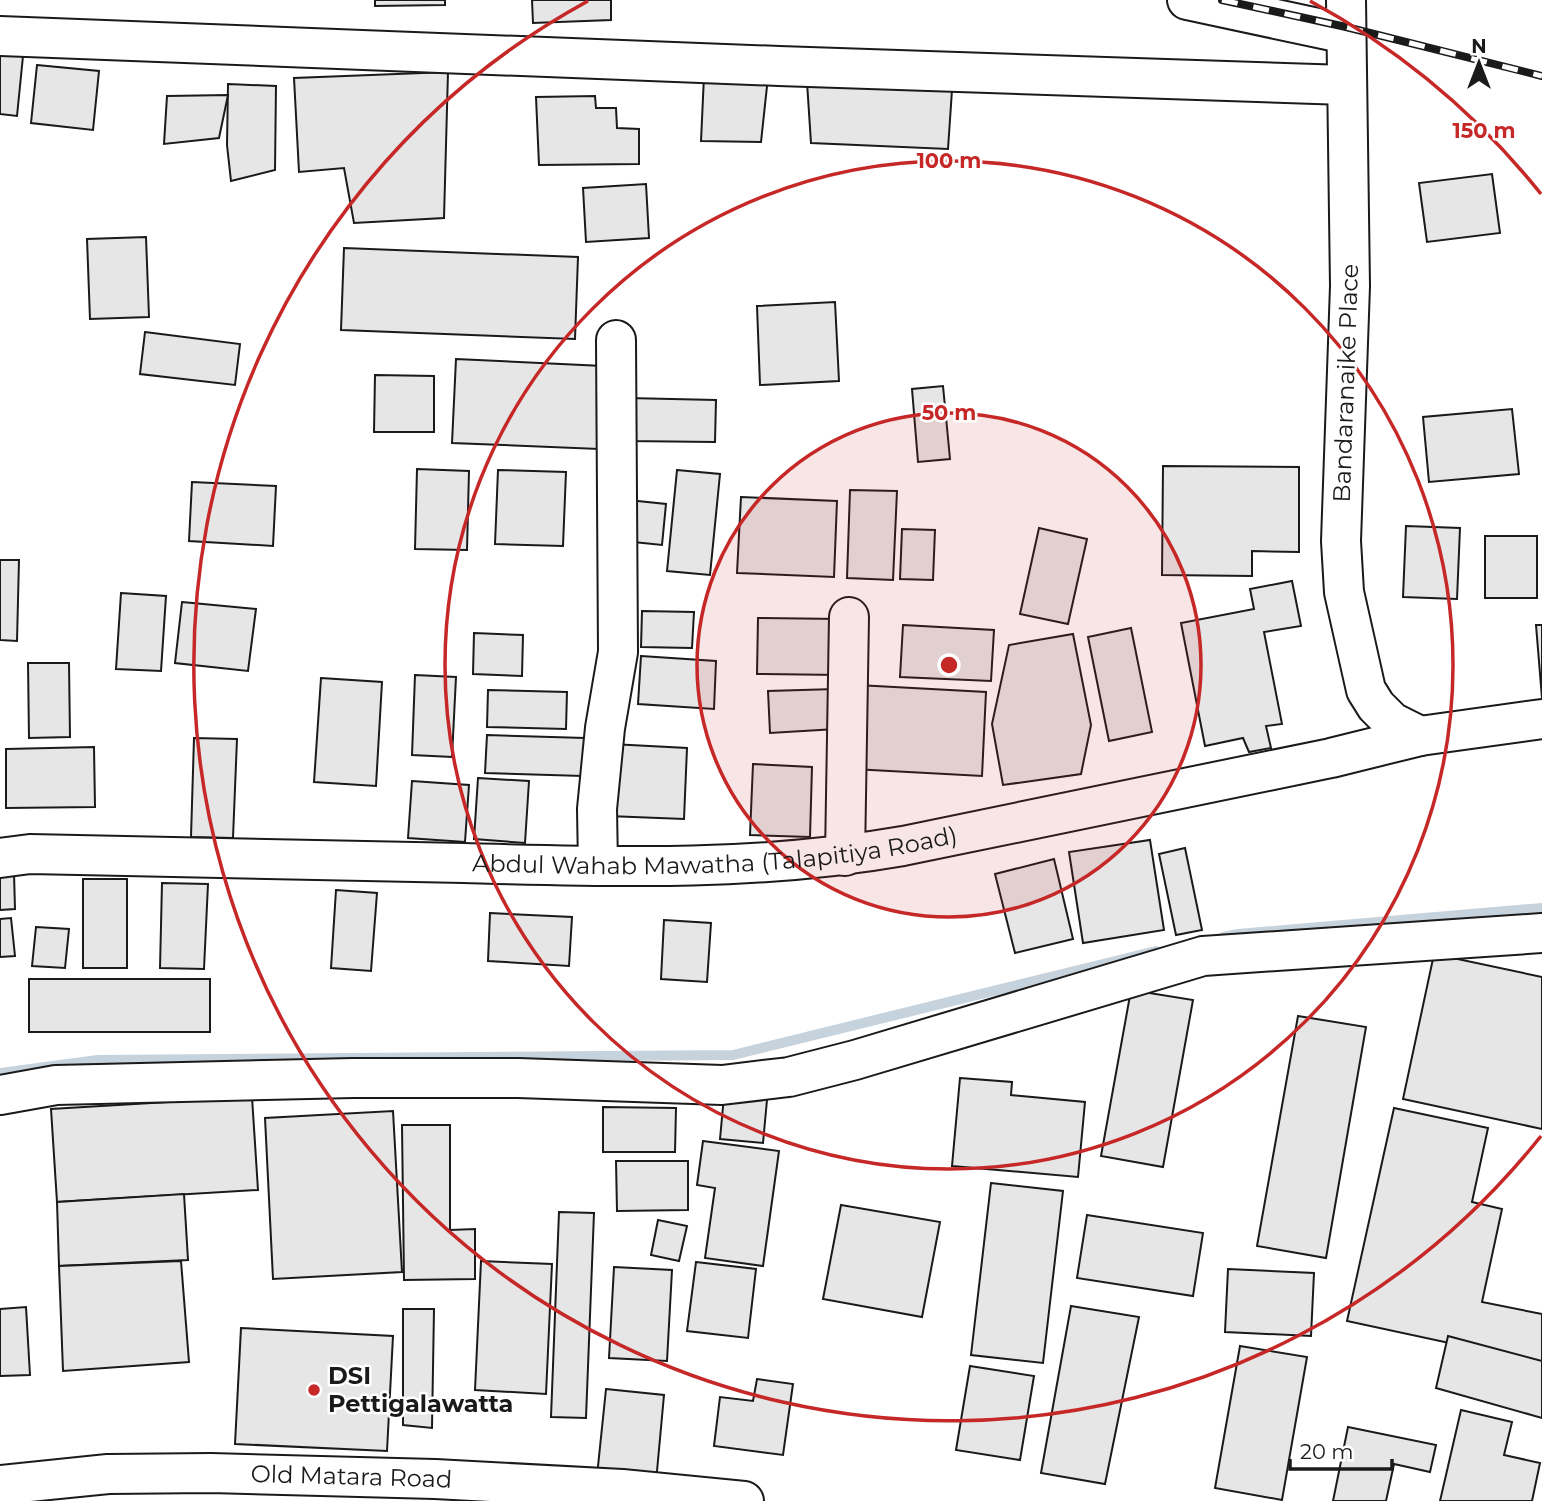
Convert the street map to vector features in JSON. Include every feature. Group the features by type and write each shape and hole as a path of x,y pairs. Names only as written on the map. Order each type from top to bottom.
{"main road":[{"path":"1187,0 1346,17"},
{"name":"Bandaranaike Place","path":"1346,17 1350,286 1341,541 1344,592 1366,690 1376,706 1392,722 1420,736"},
{"path":"0,36 1346,85"},
{"path":"598,866 597,809 605,728 618,652 616,340"},
{"path":"845,856 849,617"},
{"name":"Abdul Wahab Mawatha (Talapitiya Road)","path":"0,858 44,854 676,867 745,865 845,856 1296,765 1420,736 1542,719"},
{"path":"0,1095 56,1085 353,1078 518,1078 722,1085 789,1077 855,1060 1203,956 1542,933"},
{"name":"Old Matara Road","path":"0,1485 108,1474 211,1473 435,1479 622,1489 744,1501"}],"building":[{"path":"375,0 445,0 445,5 375,6"},
{"path":"532,0 611,0 611,20 533,23"},
{"path":"0,54 23,56 17,116 0,114"},
{"path":"37,65 99,71 93,130 31,123"},
{"path":"448,72 444,218 354,223 344,168 299,172 294,78"},
{"path":"704,76 768,77 761,142 701,141"},
{"path":"807,82 952,90 948,149 811,143"},
{"path":"228,84 276,86 275,170 231,181 227,145"},
{"path":"228,95 219,138 164,144 167,96"},
{"path":"595,96 596,108 616,108 617,128 639,129 639,164 539,165 536,97"},
{"path":"1492,174 1500,233 1427,242 1419,183"},
{"path":"646,184 649,238 586,242 583,188"},
{"path":"146,237 149,317 90,319 87,239"},
{"path":"344,248 578,257 575,339 341,330"},
{"path":"835,302 839,381 760,385 757,306"},
{"path":"145,332 240,344 235,385 140,374"},
{"path":"456,359 603,366 599,449 452,443"},
{"path":"375,375 434,376 434,432 374,432"},
{"path":"943,386 950,459 918,462 912,389"},
{"path":"627,398 716,400 715,442 627,441"},
{"path":"1512,409 1519,474 1429,482 1423,417"},
{"path":"1163,466 1299,467 1299,552 1252,551 1252,576 1162,575"},
{"path":"417,469 469,471 467,550 415,549"},
{"path":"498,470 566,472 563,546 495,544"},
{"path":"677,470 720,474 710,575 667,571"},
{"path":"192,482 276,486 273,546 189,541"},
{"path":"850,490 897,491 893,580 847,578"},
{"path":"741,497 837,501 834,577 737,573"},
{"path":"628,500 666,504 662,545 624,541"},
{"path":"1406,526 1460,528 1457,599 1403,597"},
{"path":"1039,528 1087,539 1068,624 1020,614"},
{"path":"902,529 935,530 933,580 900,579"},
{"path":"1485,536 1537,536 1537,598 1485,598"},
{"path":"0,560 19,560 17,641 0,640"},
{"path":"1292,581 1301,626 1264,632 1282,724 1266,726 1271,748 1249,752 1243,738 1205,746 1181,623 1254,609 1250,589"},
{"path":"121,593 166,596 161,671 116,669"},
{"path":"182,602 256,609 248,671 175,663"},
{"path":"642,611 694,612 692,648 641,647"},
{"path":"758,618 840,619 840,675 757,674"},
{"path":"903,625 994,630 991,681 900,677"},
{"path":"1536,625 1542,625 1542,698"},
{"path":"1131,628 1152,732 1109,741 1088,637"},
{"path":"474,633 523,635 522,676 473,674"},
{"path":"1073,634 1091,725 1081,774 1003,785 992,724 1009,645"},
{"path":"641,656 716,661 714,709 638,704"},
{"path":"28,663 69,663 70,737 29,738"},
{"path":"415,675 456,677 452,757 412,755"},
{"path":"321,678 382,682 376,786 314,782"},
{"path":"857,685 986,692 982,776 853,769"},
{"path":"835,689 836,729 770,733 768,691"},
{"path":"488,690 567,692 566,729 487,727"},
{"path":"487,735 585,738 583,776 485,773"},
{"path":"194,738 237,739 233,838 191,837"},
{"path":"611,744 687,748 684,819 608,816"},
{"path":"94,747 95,807 6,808 6,749"},
{"path":"753,764 812,767 810,837 750,835"},
{"path":"478,778 529,781 525,843 474,839"},
{"path":"412,781 469,785 465,842 408,838"},
{"path":"1150,840 1164,930 1083,943 1069,852"},
{"path":"1185,848 1202,930 1176,935 1159,854"},
{"path":"1054,859 1073,939 1015,953 995,874"},
{"path":"0,873 14,873 15,909 0,910"},
{"path":"83,879 127,879 127,968 83,968"},
{"path":"162,883 208,884 204,969 160,968"},
{"path":"336,890 377,893 371,971 331,968"},
{"path":"490,913 572,917 569,966 488,961"},
{"path":"11,918 15,956 0,957 0,919"},
{"path":"664,920 711,923 707,982 661,979"},
{"path":"36,927 69,929 65,968 32,966"},
{"path":"1434,954 1542,977 1542,1129 1403,1099"},
{"path":"29,979 210,979 210,1032 29,1032"},
{"path":"1131,990 1193,1000 1163,1167 1101,1156"},
{"path":"1298,1016 1366,1027 1326,1258 1257,1246"},
{"path":"960,1078 1012,1082 1011,1095 1085,1102 1078,1177 952,1166"},
{"path":"724,1096 767,1100 763,1143 720,1139"},
{"path":"252,1097 258,1190 57,1202 51,1109"},
{"path":"603,1107 676,1108 675,1152 603,1152"},
{"path":"1394,1108 1488,1128 1472,1202 1502,1209 1482,1302 1542,1314 1542,1363 1347,1321"},
{"path":"393,1111 402,1272 273,1279 265,1118"},
{"path":"402,1125 450,1125 450,1230 475,1229 475,1279 404,1280"},
{"path":"703,1141 779,1151 763,1266 705,1258 715,1188 697,1185"},
{"path":"616,1161 688,1161 688,1210 617,1211"},
{"path":"991,1183 1063,1191 1043,1363 971,1355"},
{"path":"184,1194 188,1260 59,1266 57,1202"},
{"path":"841,1205 940,1222 922,1317 823,1299"},
{"path":"559,1212 594,1213 586,1418 551,1417"},
{"path":"1087,1215 1203,1233 1193,1296 1077,1278"},
{"path":"658,1220 687,1226 679,1261 651,1255"},
{"path":"181,1261 189,1362 63,1371 59,1266"},
{"path":"481,1261 552,1264 546,1394 475,1390"},
{"path":"696,1262 756,1269 748,1338 687,1331"},
{"path":"614,1267 672,1270 667,1361 609,1358"},
{"path":"1228,1269 1314,1273 1311,1336 1225,1332"},
{"path":"1071,1306 1139,1317 1105,1484 1041,1473"},
{"path":"26,1307 30,1375 0,1376 0,1309"},
{"path":"403,1309 434,1309 432,1428 403,1425"},
{"name":"DSI Pettigalawatta","path":"241,1328 393,1336 387,1451 235,1444"},
{"path":"1448,1336 1542,1361 1542,1418 1436,1388"},
{"path":"1240,1346 1307,1357 1282,1500 1215,1488"},
{"path":"970,1366 1034,1376 1020,1460 956,1450"},
{"path":"757,1379 793,1384 783,1455 714,1446 720,1397 753,1401"},
{"path":"606,1389 664,1395 656,1482 597,1476"},
{"path":"1461,1410 1512,1422 1504,1455 1540,1463 1532,1501 1440,1501"},
{"path":"1348,1427 1436,1445 1430,1472 1394,1464 1386,1501 1333,1501"}],"waterway":[{"path":"1223,937 1542,908"},
{"path":"0,1073 98,1060 733,1055 1156,951"}],"railway":[{"path":"1222,0 1346,27 1542,76"}],"place":[{"name":"DSI Pettigalawatta","path":"314,1390"}]}
